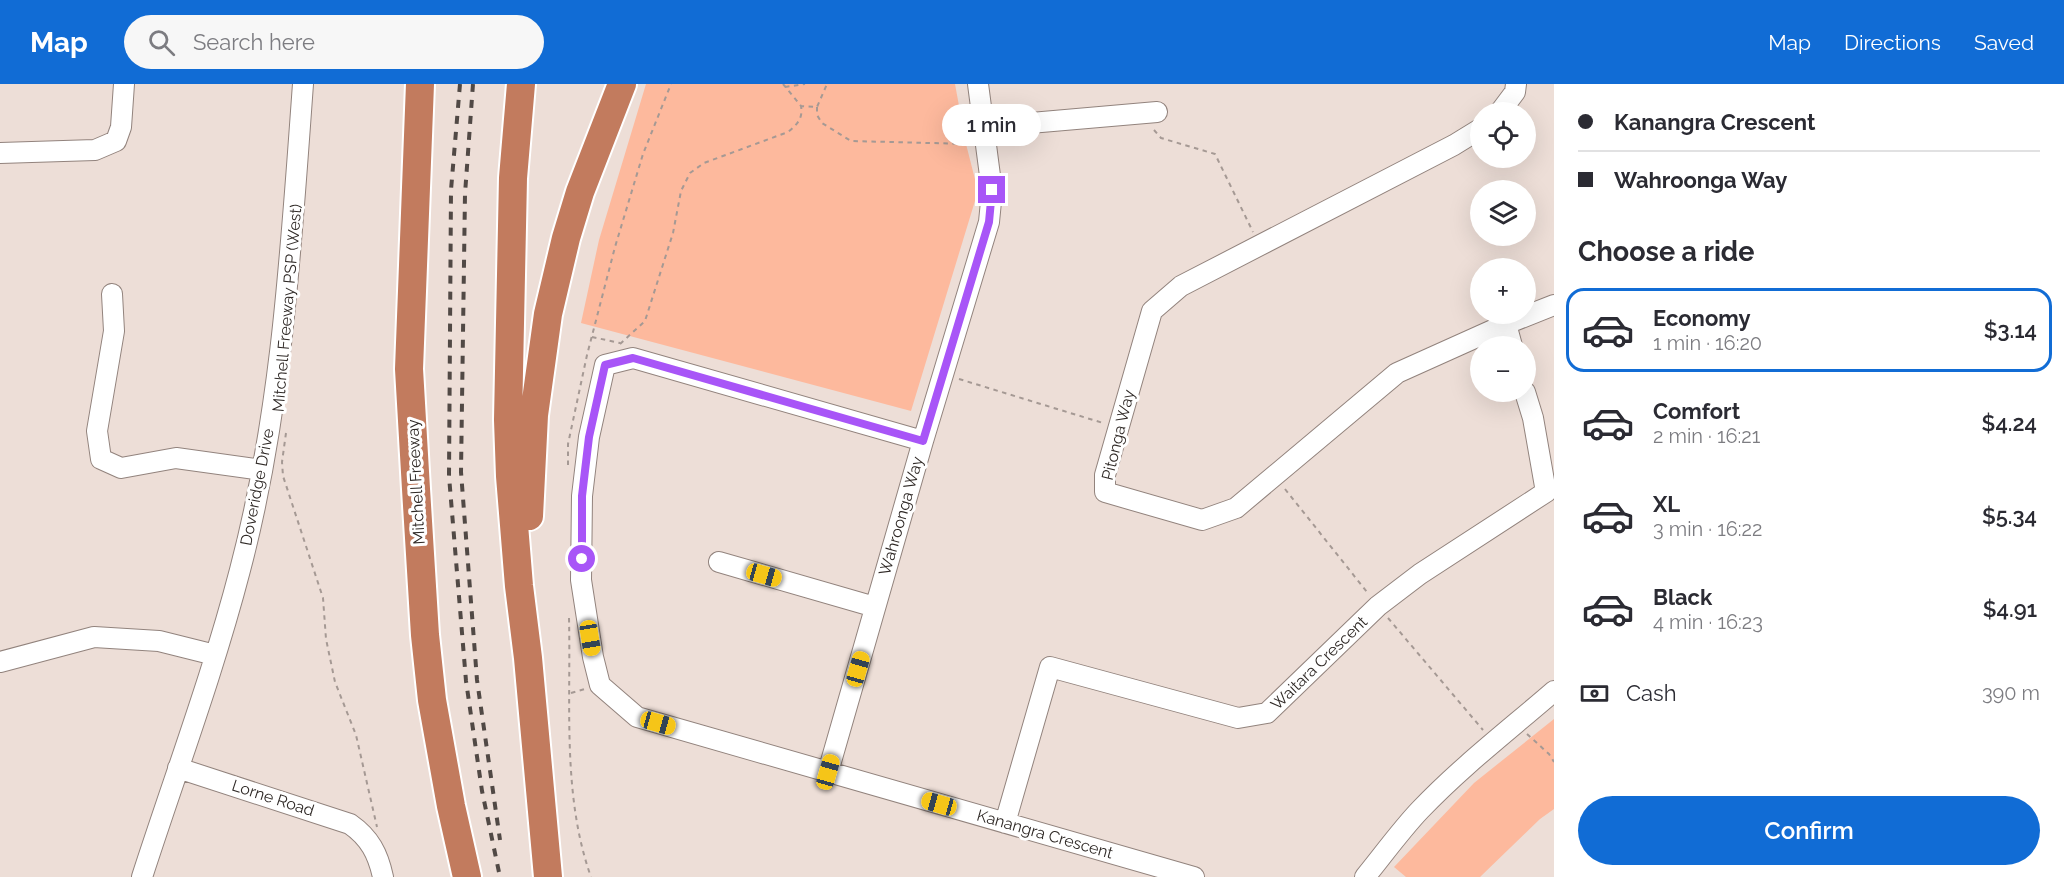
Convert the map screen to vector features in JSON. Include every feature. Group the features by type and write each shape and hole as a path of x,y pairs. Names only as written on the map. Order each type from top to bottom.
{"highway":[{"path":"521,84 513,178 508,420 519,586 528,658 548,877"},
{"path":"528,658 529,492 534,415 548,314 566,238 580,192 622,84"},
{"name":"Mitchell Freeway","path":"420,85 409,369 425,635 432,700 466,877"}],"street":[{"path":"0,153 95,150 116,141 121,127 124,84"},
{"name":"Doveridge Drive","path":"142,877 215,655 240,569 262,470 278,380 303,84"},
{"name":"Wahroonga Way","path":"828,772 923,441 989,222 992,190 978,84"},
{"path":"1508,102 1515,92 1516,84"},
{"path":"986,135 1149,113"},
{"name":"Pitonga Way","path":"1470,135 1181,286 1152,311 1105,475 1105,492 1202,520 1236,508 1397,373 1506,324"},
{"path":"112,294 114,331 97,431 101,459 121,468 176,458 262,470"},
{"name":"Pitonga Way","path":"1536,312 1554,305"},
{"path":"1506,324 1509,336"},
{"path":"619,352 633,358 923,441"},
{"name":"Kanangra Crescent","path":"619,352 605,365 589,437 582,496 581,580 593,657 600,685 637,717 1186,876"},
{"name":"Waitara Crescent","path":"1005,823 1050,667 1238,718 1267,713 1378,606 1420,574 1546,492 1529,402"},
{"path":"719,562 875,607"},
{"path":"0,662 94,637 159,641 215,655"},
{"path":"1365,877 1420,810 1492,741 1516,724 1554,691"},
{"name":"Lorne Road","path":"178,768 342,821 371,835"},
{"path":"371,835 383,877"}],"path":[{"path":"784,85 805,84"},
{"path":"827,84 817,107 817,115 822,123 851,141 986,135"},
{"path":"592,337 619,352 645,321 673,233 681,191 690,173 705,163 788,132 799,122 801,105 784,85"},
{"path":"801,105 817,107"},
{"path":"1149,113 1161,138 1215,154 1260,245"},
{"path":"943,374 1118,428"},
{"name":"Mitchell Freeway PSP (West)","path":"286,433 282,462 283,476 323,598 326,639 335,682 356,735 374,808 371,835"},
{"path":"1516,724 1549,754 1554,762"}],"shaded area":[{"path":"646,84 955,84 966,144 978,191 911,411 581,323 599,240"},
{"path":"1554,719 1554,809 1540,819 1480,877 1406,877 1394,867 1474,783"}],"railway":[{"path":"460,84 451,190 449,476 466,681 482,791 500,877"},
{"path":"473,84 465,194 461,472 477,680 500,840"}],"route":[{"path":"582,559 582,496 589,437 605,365 633,358 923,441 989,222 992,190"}]}
